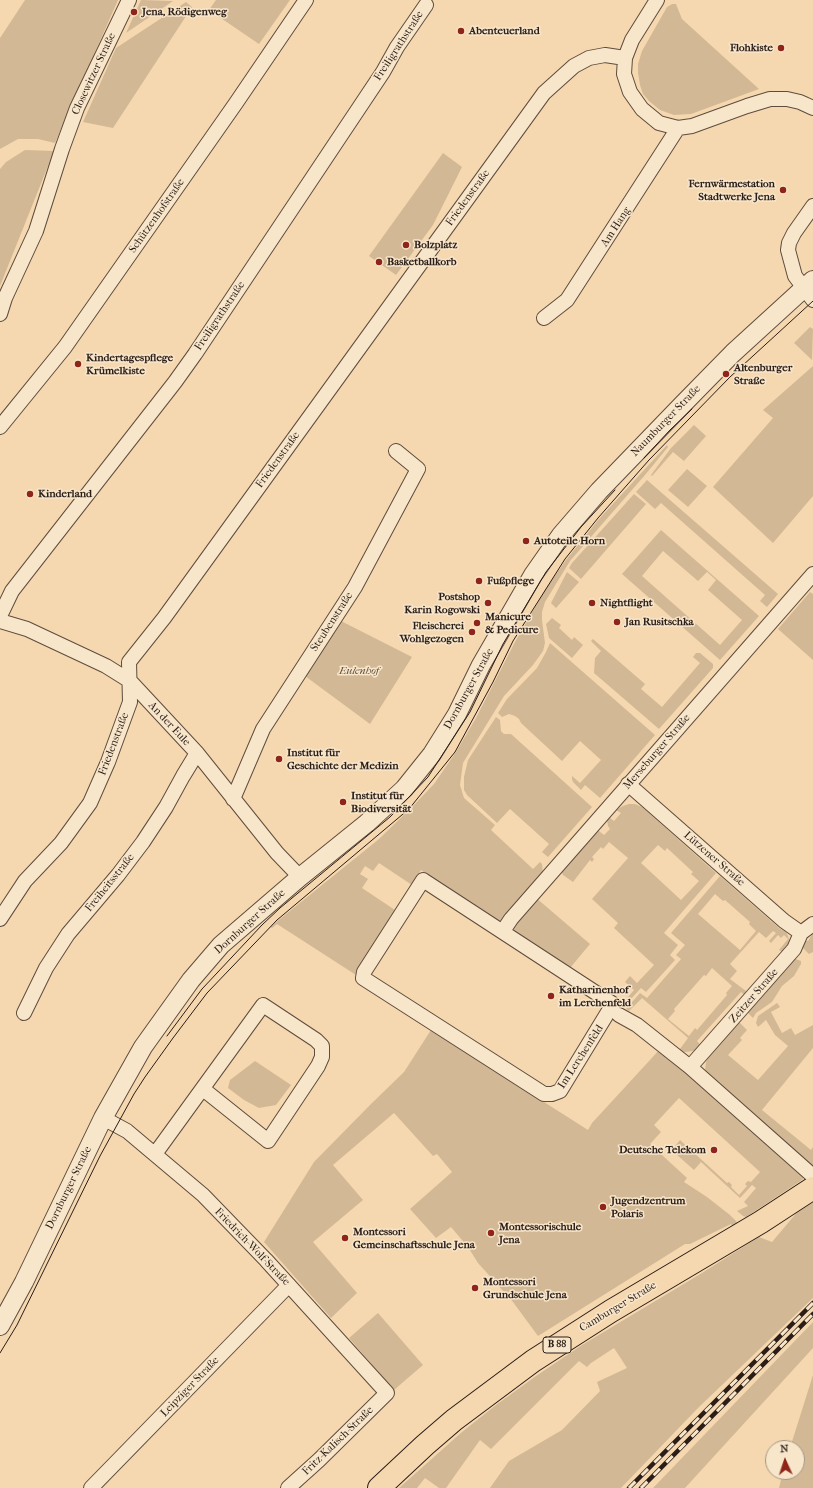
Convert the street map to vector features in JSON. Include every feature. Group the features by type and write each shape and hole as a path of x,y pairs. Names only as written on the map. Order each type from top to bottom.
{"main road":[{"name":"Camburger Straße","path":"379,1488 454,1420 505,1380 612,1311 761,1222 813,1188"}],"street":[{"name":"Closewitzer Straße","path":"0,314 5,298 36,231 62,149 78,108 129,0"},
{"name":"Schützenhofstraße","path":"0,427 65,346 215,134 306,0"},
{"path":"657,0 632,40 625,58 624,74 630,92 642,109 659,123 678,128 692,126 770,100 788,99 800,102 813,108"},
{"name":"Freiligrathstraße","path":"0,616 12,591 176,382 426,5"},
{"name":"Friedenstraße","path":"0,919 25,881 61,843 90,803 108,762 130,702 128,662 164,618 544,93 574,66 589,58 605,55 625,58"},
{"name":"Am Hang","path":"544,318 568,300 678,128"},
{"path":"810,289 796,276 788,250 789,243 794,233 813,206"},
{"name":"Naumburger Straße","path":"533,575 561,535 599,491 716,370 810,289"},
{"name":"Steubenstraße","path":"234,799 262,729 355,587 418,469 396,451"},
{"name":"Merseburger Straße","path":"503,931 511,919 628,784 813,574"},
{"name":"Dornburger Straße","path":"0,1326 24,1282 103,1118 143,1047 191,980 221,945 300,877 378,814 404,789 432,754 457,714 482,665 533,575"},
{"name":"An der Eule","path":"0,621 34,633 106,666 130,681 197,753 277,854 300,877"},
{"name":"Freiheitsstraße","path":"24,1013 46,968 68,934 118,875 143,842 166,807 182,776 197,753"},
{"name":"Lützener Straße","path":"628,784 784,921 801,932"},
{"name":"Im Lerchenfeld","path":"423,880 503,931 614,1004 560,1091 552,1094 544,1094 363,978 364,972 423,880"},
{"path":"801,932 813,924"},
{"name":"Zeitzer Straße","path":"690,1067 794,949 801,932"},
{"path":"155,1154 263,1005 316,1040 322,1046 322,1057 318,1066 268,1141 203,1089"},
{"path":"619,1015 637,1025 690,1067 813,1176"},
{"name":"Friedrich-Wolf-Straße","path":"103,1118 123,1128 203,1196 289,1284 387,1393"},
{"name":"Leipziger Straße","path":"91,1488 289,1284"},
{"name":"Fritz-Kalisch-Straße","path":"288,1488 319,1460 387,1393"}],"green space":[{"path":"25,0 118,0 55,143 38,139 18,139 0,149 0,38"},
{"path":"141,0 173,1 126,33"},
{"path":"216,0 290,0 259,44 209,10"},
{"path":"186,2 192,7 113,128 83,122 116,48"},
{"path":"672,4 676,4 682,19 759,89 691,114 674,115 660,110 649,101 643,94 640,85 638,64 642,51 667,7"},
{"path":"25,150 54,151 0,286 0,169 6,162"},
{"path":"443,153 462,167 433,225 396,275 369,256"},
{"path":"810,327 813,329 812,360 794,343"},
{"path":"813,366 813,496 773,543 713,487 773,418 763,410"},
{"path":"694,425 706,436 684,461 673,452 652,476 651,475 671,448"},
{"path":"667,445 668,447 645,475 570,561 545,602 542,612 545,643 543,651 533,665 504,696 463,763 460,785 464,798 495,825 491,830 533,869 540,862 542,864 543,875 505,919 497,921 421,870 412,885 379,863 373,871 365,866 360,874 368,879 362,888 395,910 356,975 277,924 272,928 270,927 379,839 434,784 456,752 476,718 515,642 545,590 566,560 599,519"},
{"path":"687,469 707,486 688,507 668,490"},
{"path":"647,480 778,594 767,607 760,601 765,595 661,503 655,509 636,492"},
{"path":"634,494 646,504 581,579 569,568 572,563"},
{"path":"661,530 759,616 720,660 622,574","holes":["663,551 698,581 707,572 716,580 708,590 742,620 720,645 642,576"]},
{"path":"567,572 579,582 556,608 551,603"},
{"path":"810,592 813,594 813,660 778,629"},
{"path":"552,618 561,625 559,628 572,640 574,637 583,645 572,658 549,638 546,624"},
{"name":"Eulenhof","path":"339,620 412,657 370,724 305,676"},
{"path":"593,639 645,684 641,689 662,707 700,663 693,657 696,653 700,653 713,664 713,668 659,729 594,673 595,658 601,651 591,641"},
{"path":"550,643 655,735 600,798 585,785 581,790 573,782 572,776 580,783 601,760 580,741 562,761 515,716 509,714 502,717 498,713 507,699 537,668"},
{"path":"496,717 500,720 501,731 504,734 511,734 592,807 548,857 542,852 549,844 510,809 497,823 467,795 464,790 464,777 468,760"},
{"path":"635,804 642,807 716,873 664,933 678,945 670,955 675,960 646,992 641,988 620,1011 618,1010 634,990 625,982 630,976 637,983 654,965 614,928 618,923 592,899 628,858 609,842 603,849 601,847 592,857 594,859 592,862 590,860 573,882 563,875 560,868 595,828 604,835 610,829 606,815 614,821 621,813 616,810 623,806","holes":["658,845 665,851 667,848 693,872 691,874 699,881 681,900 641,863"]},
{"path":"720,876 779,928 786,932 789,939 786,948 752,987 782,952 779,950 788,939 784,935 781,938 778,935 771,943 769,941 776,933 773,931 766,938 759,932 730,964 737,971 730,979 750,994 747,997 741,992 697,1041 703,1048 701,1050 677,1053 688,1038 642,998 629,1011 626,1009 640,993 647,998 681,959 676,955 685,945 671,933","holes":["715,894 723,901 725,900 750,922 749,924 756,931 740,950 698,914","712,968 732,986 726,993 727,995 697,1030 695,1028 689,1036 668,1019 675,1011 674,1009"]},
{"path":"535,897 590,944 570,968 514,931 513,925"},
{"path":"813,933 813,952 809,954 802,947 804,940 808,941"},
{"path":"793,958 801,961 801,964 794,976 782,986 772,1002 756,1013 753,1018 746,1011"},
{"path":"777,1003 780,1007 771,1012 782,1033 791,1028 795,1035 813,1025 813,1048 762,1110 811,1150 813,1147 813,1170 705,1071 706,1062 711,1050 738,1021 747,1030 740,1038 742,1040 728,1055 758,1080 788,1046 775,1035 766,1020 758,1027 756,1023 758,1016"},
{"name":"Montessorischule Jena","path":"431,1030 588,1130 592,1123 661,1048 804,1177 802,1180 746,1217 743,1216 737,1211 748,1206 744,1202 756,1188 752,1185 740,1198 701,1162 694,1170 676,1154 674,1150 675,1146 680,1140 727,1183 729,1182 732,1185 731,1187 739,1195 747,1186 745,1184 748,1181 751,1182 760,1172 679,1098 654,1125 661,1132 650,1144 687,1178 684,1182 707,1197 730,1215 737,1223 732,1226 731,1224 690,1244 685,1244 538,1336 513,1302 478,1263 468,1247 451,1227 436,1238 410,1209 452,1172 437,1154 433,1156 394,1113 333,1165 363,1200 313,1242 357,1293 331,1318 264,1242 314,1162 404,1072"},
{"path":"255,1061 291,1085 276,1105 259,1108 244,1100 228,1088 230,1080"},
{"path":"813,1201 813,1298 699,1407 621,1488 490,1488 509,1461 562,1430 600,1391 597,1382 627,1368 614,1348 587,1367 579,1361 491,1449 480,1440 446,1488 439,1488 425,1478 417,1488 399,1488 462,1432 536,1376 582,1345 759,1237 772,1242 799,1210"},
{"path":"378,1313 423,1365 394,1390 349,1338"},
{"path":"813,1322 813,1348 685,1488 653,1488"},
{"path":"813,1375 813,1488 779,1488 781,1480 805,1480 805,1440 793,1440"}],"tram line":[{"path":"0,1353 17,1325 100,1156 134,1094 207,993 277,920 409,809 455,752 493,682 513,641 565,559 598,518 649,460 730,377 813,301"},
{"path":"644,458 692,409"},
{"path":"167,1036 202,989 262,925 280,908 390,817 428,777 470,712 503,644 546,572 581,527 615,490"}],"railway":[{"path":"629,1488 813,1303"},
{"path":"641,1488 813,1314"}],"place":[{"name":"Jena, Rödigenweg","path":"134,12"},
{"name":"Abenteuerland","path":"461,31"},
{"name":"Flohkiste","path":"781,48"},
{"name":"Fernwärmestation Stadtwerke Jena","path":"783,190"},
{"name":"Bolzplatz","path":"406,245"},
{"name":"Basketballkorb","path":"379,262"},
{"name":"Kindertagespflege Krümelkiste","path":"78,364"},
{"name":"Altenburger Straße","path":"726,374"},
{"name":"Kinderland","path":"30,494"},
{"name":"Autoteile Horn","path":"526,541"},
{"name":"Fußpflege","path":"479,581"},
{"name":"Postshop Karin Rogowski","path":"488,603"},
{"name":"Nightflight","path":"592,603"},
{"name":"Jan Rusitschka","path":"617,622"},
{"name":"Manicure & Pedicure","path":"477,623"},
{"name":"Fleischerei Wohlgezogen","path":"472,632"},
{"name":"Institut für Geschichte der Medizin","path":"279,759"},
{"name":"Institut für Biodiversität","path":"343,802"},
{"name":"Katharinenhof im Lerchenfeld","path":"551,996"},
{"name":"Deutsche Telekom","path":"714,1150"},
{"name":"Jugendzentrum Polaris","path":"603,1207"},
{"name":"Montessorischule Jena","path":"491,1233"},
{"name":"Montessori Gemeinschaftsschule Jena","path":"345,1238"},
{"name":"Montessori Grundschule Jena","path":"475,1288"}]}
